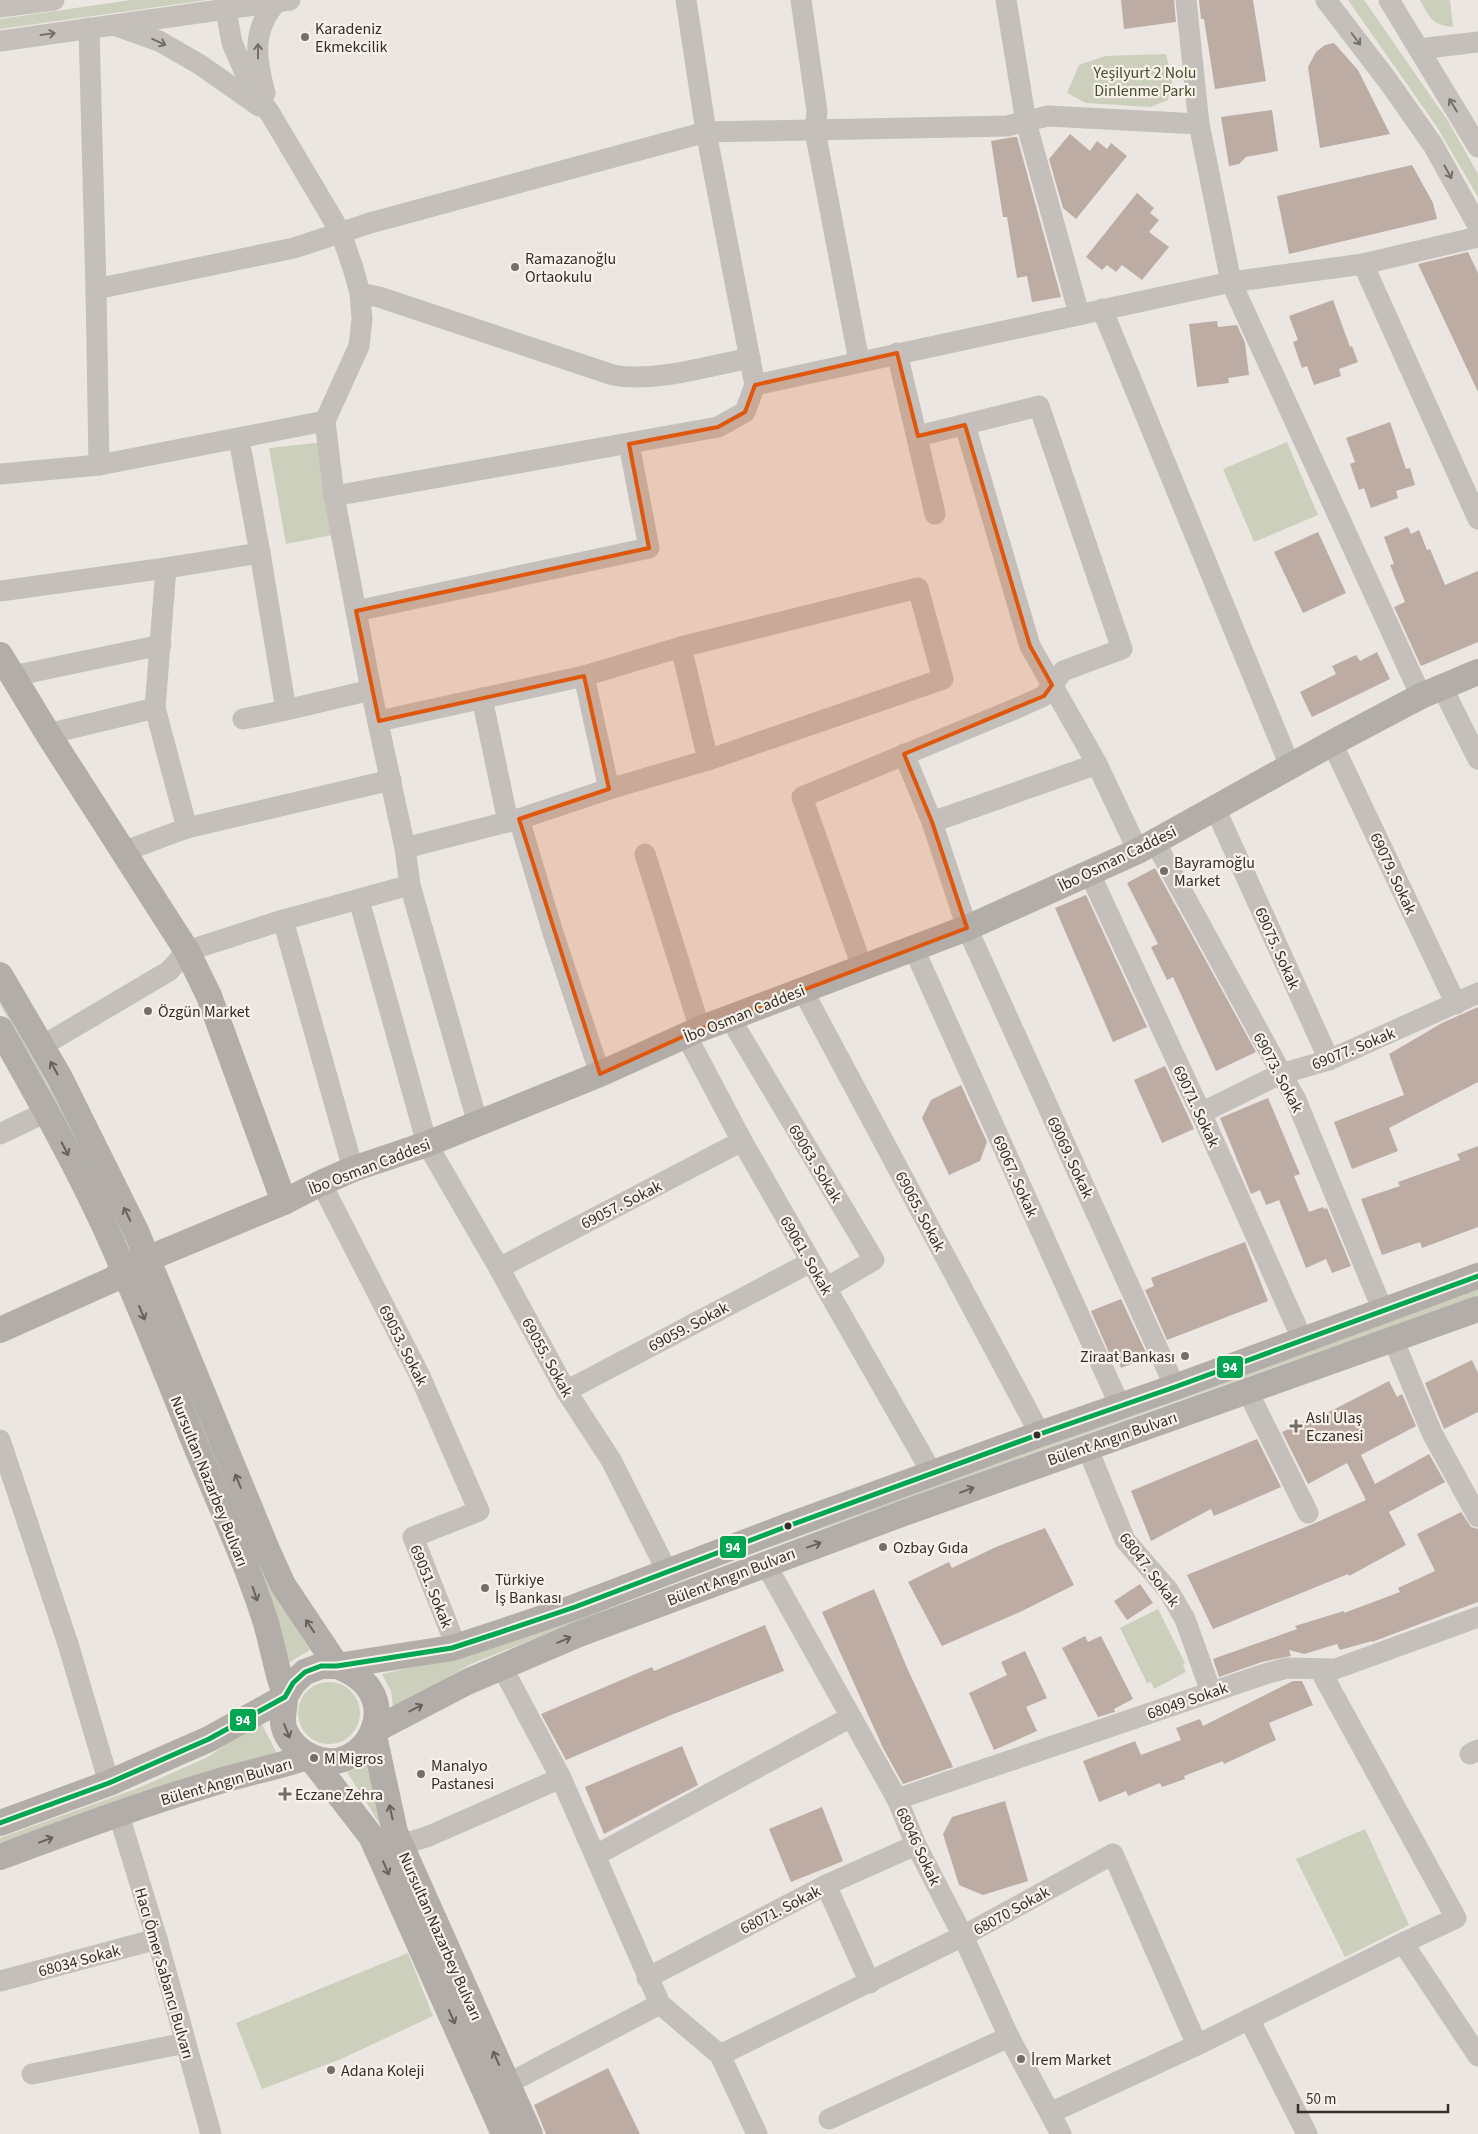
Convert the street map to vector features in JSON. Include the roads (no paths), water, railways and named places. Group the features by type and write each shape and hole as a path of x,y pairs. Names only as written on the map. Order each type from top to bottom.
{"main road":[{"path":"7,665 48,734 125,851 187,951 209,996 284,1202"},
{"name":"İbo Osman Caddesi","path":"0,1330 114,1279 123,1269 147,1258 284,1202 353,1169 427,1144 478,1124 600,1074 693,1032 967,928 1146,846 1332,742 1431,691 1478,672"},
{"name":"Nursultan Nazarbey Bulvarı","path":"0,975 42,1046 105,1167 147,1258 283,1585 337,1666"},
{"name":"Nursultan Nazarbey Bulvarı","path":"0,1029 46,1112 103,1224 123,1269 248,1574 266,1623 285,1697"},
{"name":"Bülent Angın Bulvarı","path":"0,1823 109,1783 209,1739 285,1697 293,1683 305,1672 321,1666 337,1666 456,1646 575,1607 932,1473 1176,1387 1478,1276"},
{"name":"Bülent Angın Bulvarı","path":"0,1857 118,1812 213,1783 282,1766 309,1756 316,1760 332,1761 346,1758 359,1751 369,1740 373,1730 467,1682 579,1634 765,1563 1246,1390 1478,1309"},
{"path":"337,1666 353,1672 366,1682 374,1697 377,1711 373,1730"},
{"path":"285,1697 282,1714 285,1730 292,1743 309,1756"},
{"name":"Nursultan Nazarbey Bulvarı","path":"373,1730 395,1832 530,2134"},
{"name":"Nursultan Nazarbey Bulvarı","path":"309,1756 371,1836 504,2134"}],"street":[{"path":"0,8 54,0"},
{"path":"334,496 718,427 745,412 755,385 706,132 686,0"},
{"path":"801,0 817,111 815,131 859,361"},
{"path":"1006,0 1026,122 1079,314"},
{"path":"1186,0 1199,124 1231,282 1431,691 1478,759"},
{"path":"1326,0 1388,81 1433,145 1478,226"},
{"path":"1389,0 1478,147"},
{"path":"0,40 113,25 225,4 284,1"},
{"path":"272,115 258,67 258,37 267,12 284,1"},
{"path":"225,4 232,43 250,84 272,115 341,233 360,293 362,319 359,346 326,421 334,496 371,690 405,848 410,886 478,1124"},
{"path":"113,25 159,41 199,64 272,115"},
{"path":"89,28 99,465"},
{"path":"1419,49 1478,42"},
{"path":"96,289 294,248 341,233 706,132 1007,126 1048,116 1199,124"},
{"path":"755,385 1231,282 1363,264 1478,237"},
{"path":"1363,264 1478,519"},
{"path":"360,293 379,297 594,369 628,378 656,376 750,358"},
{"path":"1102,309 1290,766"},
{"path":"897,353 935,514"},
{"path":"862,967 802,797 1030,703 1044,696 1063,671 1122,649 1039,406 918,436"},
{"path":"0,474 99,465 326,421"},
{"name":"69073. Sokak","path":"965,425 1030,646 1097,764 1296,1100 1383,1311"},
{"path":"239,438 286,710"},
{"path":"356,611 649,548 629,444"},
{"path":"0,591 260,553"},
{"path":"166,568 155,708 187,828"},
{"path":"379,721 584,676 681,647 918,588 943,679 708,760 609,789 513,821 405,848"},
{"path":"7,665 161,645"},
{"path":"681,647 708,760"},
{"path":"584,676 609,789"},
{"path":"243,719 371,690"},
{"path":"482,698 513,821 554,933 600,1074"},
{"path":"48,734 155,708"},
{"name":"69079. Sokak","path":"1332,742 1456,1004"},
{"name":"69069. Sokak","path":"904,754 932,822 967,928 1176,1387"},
{"path":"932,822 1097,764"},
{"path":"125,851 187,828 391,780"},
{"name":"69075. Sokak","path":"1215,808 1329,1060"},
{"name":"69061. Sokak","path":"645,854 693,1032 742,1141 932,1473"},
{"name":"69071. Sokak","path":"1089,872 1201,1113 1303,1341"},
{"path":"42,1046 169,971 187,951 283,920 410,886"},
{"name":"69055. Sokak","path":"358,900 427,1144 499,1268 566,1391 610,1460 667,1571"},
{"path":"283,920 353,1169"},
{"name":"69067. Sokak","path":"913,947 1120,1406"},
{"name":"69065. Sokak","path":"802,990 1040,1434"},
{"name":"69077. Sokak","path":"1201,1113 1280,1074 1329,1060 1478,993"},
{"name":"69063. Sokak","path":"730,1018 874,1260 826,1288"},
{"path":"0,1134 46,1112"},
{"name":"69057. Sokak","path":"499,1268 742,1141"},
{"name":"69053. Sokak","path":"321,1183 419,1374 479,1511"},
{"name":"69059. Sokak","path":"566,1391 811,1262"},
{"path":"1393,1339 1432,1433 1478,1517"},
{"path":"1246,1390 1308,1513"},
{"path":"0,1440 68,1644 109,1783"},
{"name":"68047. Sokak","path":"1087,1447 1125,1540 1168,1590 1184,1618 1211,1692"},
{"name":"69051. Sokak","path":"456,1646 413,1536 479,1511"},
{"name":"68046 Sokak","path":"765,1563 897,1799 916,1845 963,1936 1008,2037 1053,2127"},
{"name":"68049 Sokak","path":"897,1799 1287,1668 1335,1669 1478,1617"},
{"path":"502,1667 561,1778 660,2004 720,2055 757,2134"},
{"path":"1053,2127 1197,2045 1456,1918 1320,1670"},
{"path":"596,1855 851,1717"},
{"path":"401,1845 429,1836 561,1778"},
{"name":"Hacı Ömer Sabancı Bulvarı","path":"118,1812 157,1939 211,2134"},
{"name":"68071. Sokak","path":"647,1978 826,1885 916,1845"},
{"name":"68070 Sokak","path":"720,2055 963,1936 1113,1854 1197,2045"},
{"path":"826,1885 870,1983"},
{"name":"68034 Sokak","path":"0,1981 157,1939"},
{"path":"1403,1943 1478,2056"},
{"path":"507,2084 660,2004"},
{"path":"1249,2019 1307,2134"},
{"path":"829,2119 1008,2037"},
{"path":"32,2074 185,2043"}],"place":[{"name":"Karadeniz Ekmekcilik","path":"305,37"},
{"name":"Ramazanoğlu Ortaokulu","path":"515,267"},
{"name":"Bayramoğlu Market","path":"1164,871"},
{"name":"Özgün Market","path":"148,1011"},
{"name":"Ziraat Bankası","path":"1185,1356"},
{"name":"Aslı Ulaş Eczanesi","path":"1296,1426"},
{"name":"Ozbay Gıda","path":"883,1547"},
{"name":"Türkiye İş Bankası","path":"485,1588"},
{"name":"M Migros","path":"314,1758"},
{"name":"Manalyo Pastanesi","path":"421,1774"},
{"name":"Eczane Zehra","path":"285,1794"},
{"name":"İrem Market","path":"1021,2059"},
{"name":"Adana Koleji","path":"331,2070"}],"park label":[{"name":"Yeşilyurt 2 Nolu Dinlenme Parkı","path":"1145,81"}]}
